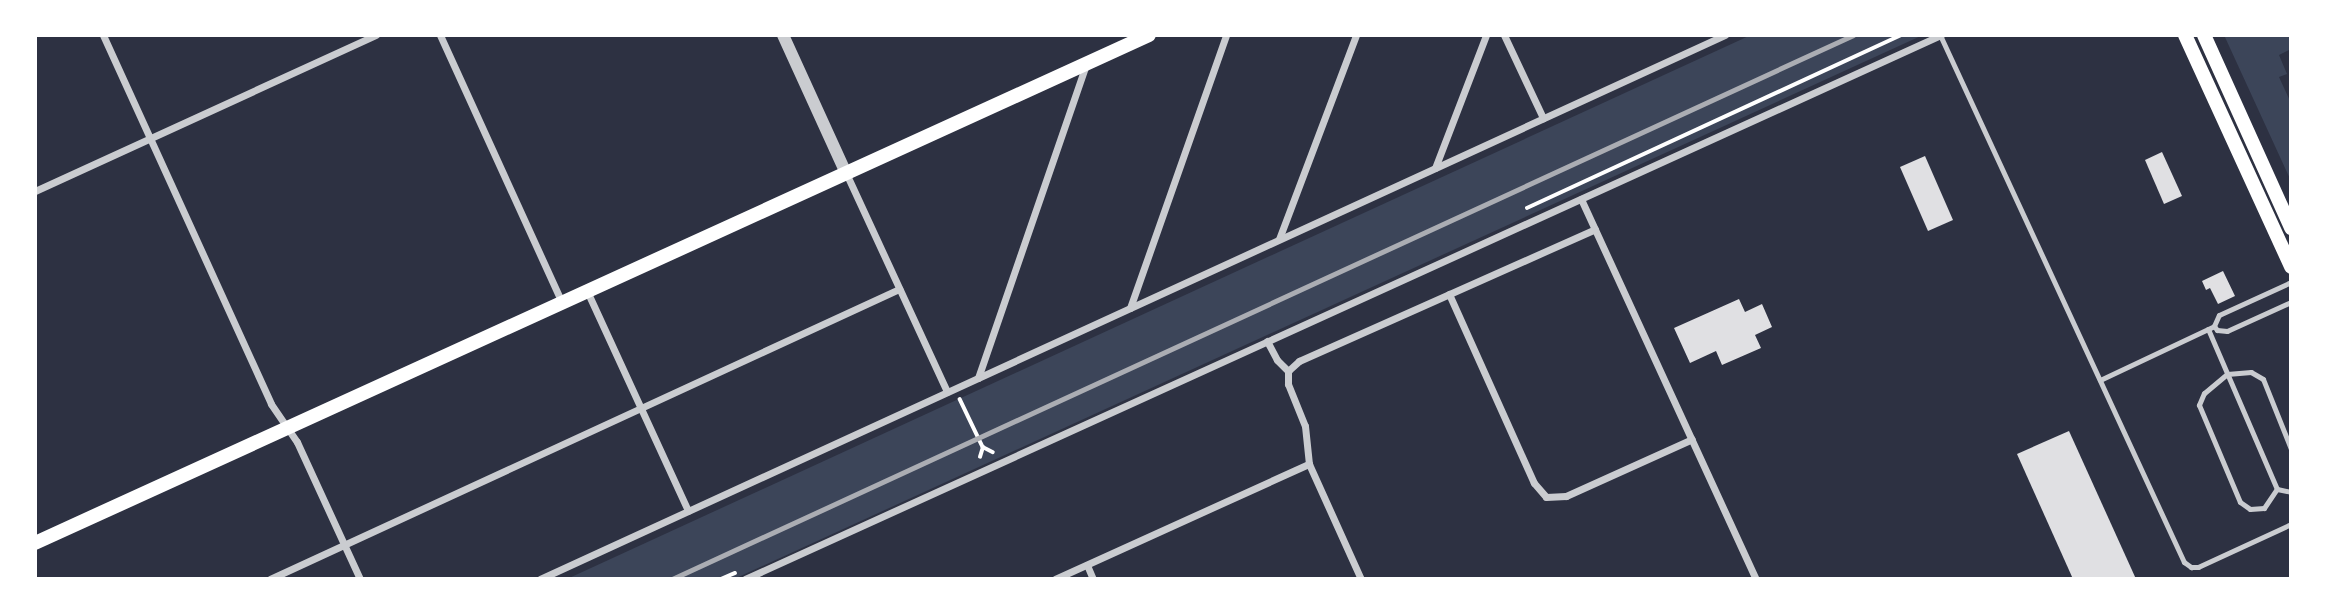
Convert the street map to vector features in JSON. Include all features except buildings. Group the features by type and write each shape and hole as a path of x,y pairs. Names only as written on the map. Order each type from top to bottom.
{"main road":[{"path":"35,543 1149,35"},
{"path":"2185,35 2291,267"},
{"path":"2203,35 2291,228"}],"street":[{"path":"103,35 271,404 301,448 360,579"},
{"path":"35,191 376,35"},
{"path":"440,35 562,303"},
{"path":"783,35 947,392"},
{"path":"1129,308 1226,35"},
{"path":"1279,239 1356,35"},
{"path":"1435,168 1486,35"},
{"path":"1504,35 1543,118"},
{"path":"540,579 1725,35"},
{"path":"745,579 1940,35"},
{"path":"978,378 1087,63"},
{"path":"1581,199 1756,579"},
{"path":"1288,372 1299,361 1595,229"},
{"path":"270,579 899,289"},
{"path":"587,291 688,511"},
{"path":"1449,294 1534,483 1546,497 1566,496 1692,439"},
{"path":"1267,341 1277,360 1288,372 1288,384 1305,426 1309,464 1360,579"},
{"path":"1055,579 1309,464"},
{"path":"1087,565 1093,579"}],"lane":[{"path":"1940,35 2187,565 2202,565 2291,524"},
{"path":"2100,380 2211,328 2219,314 2291,282"},
{"path":"2211,328 2227,331 2291,302"},
{"path":"2211,328 2227,374 2277,489"},
{"path":"2277,489 2264,508 2250,509 2240,502 2199,405 2204,393 2227,374 2251,372 2263,379 2291,449"},
{"path":"2277,489 2291,492"}],"path":[{"path":"947,392 960,398 983,447 989,452 998,451"},
{"path":"975,462 982,455 983,447"}],"shaded area":[{"path":"1751,35 1923,35 734,579 567,579"},
{"path":"2224,35 2291,35 2291,49 2279,55 2287,74 2279,77 2291,103 2291,181"}],"railway":[{"path":"672,579 1853,35"}]}
